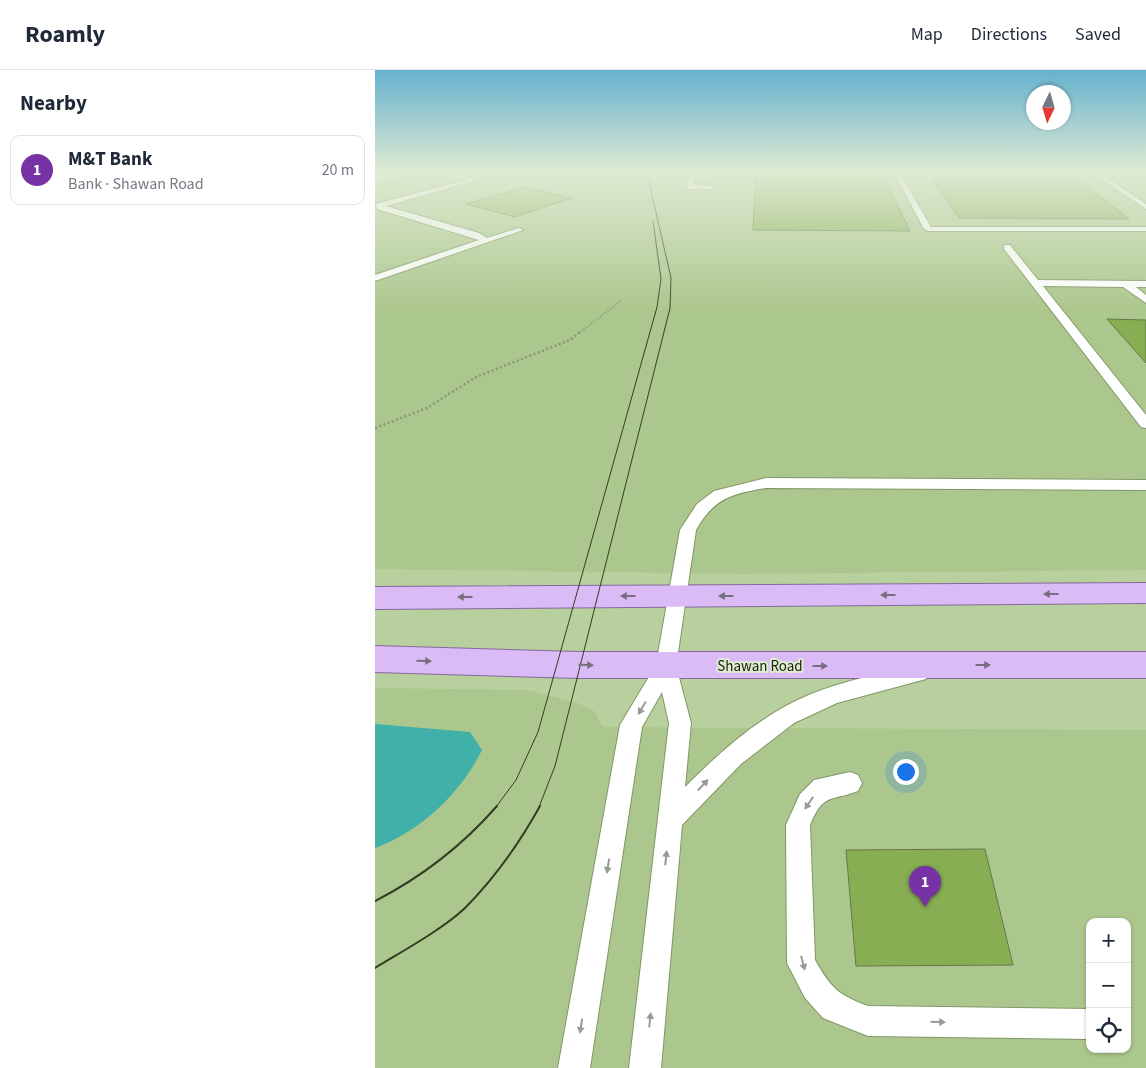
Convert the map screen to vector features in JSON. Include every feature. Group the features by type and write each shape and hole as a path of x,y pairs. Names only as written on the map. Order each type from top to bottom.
{"main road":[{"path":"375,598 1146,593"},
{"name":"Shawan Road","path":"375,659 666,666 1146,665"}],"lane":[{"path":"415,218 485,239"},
{"path":"923,218 929,229 1146,229"},
{"path":"375,278 516,229"},
{"path":"1007,247 1146,424"},
{"path":"1036,283 1146,284"},
{"path":"1126,284 1136,294 1146,300"},
{"path":"574,1068 631,725 666,666 687,530 697,512 711,498 734,488 766,483 1146,485"},
{"path":"670,820 722,764 774,723 807,705 853,689 948,665"},
{"path":"645,1068 681,723 666,666"},
{"path":"850,783 822,788 808,802 798,825 801,963 815,988 833,1008 868,1021 1086,1024"}],"path":[{"path":"375,428 427,408 476,378 515,360 570,340 622,300"}],"shaded area":[{"path":"375,218 1146,218 1146,570 746,574 375,569"},
{"path":"375,688 527,690 578,703 594,711 603,727 1146,730 1146,1068 375,1068"}],"water":[{"path":"375,724 470,732 482,750 451,796 437,809 408,832 375,848"}],"building":[{"path":"754,218 904,218 910,231 753,230"},
{"path":"959,218 1127,218 1129,219"},
{"path":"1107,319 1146,320 1146,363"},
{"path":"985,849 1013,965 856,966 846,850"}],"tram line":[{"path":"539,807 555,766 670,308 671,278 657,218"},
{"path":"496,807 516,780 538,732 657,307 661,279 653,221"},
{"path":"375,901 409,882 441,860 484,821 497,806"},
{"path":"375,968 434,932 465,908 506,860 540,806"}],"place":[{"name":"M&T Bank","path":"925,907"}]}
